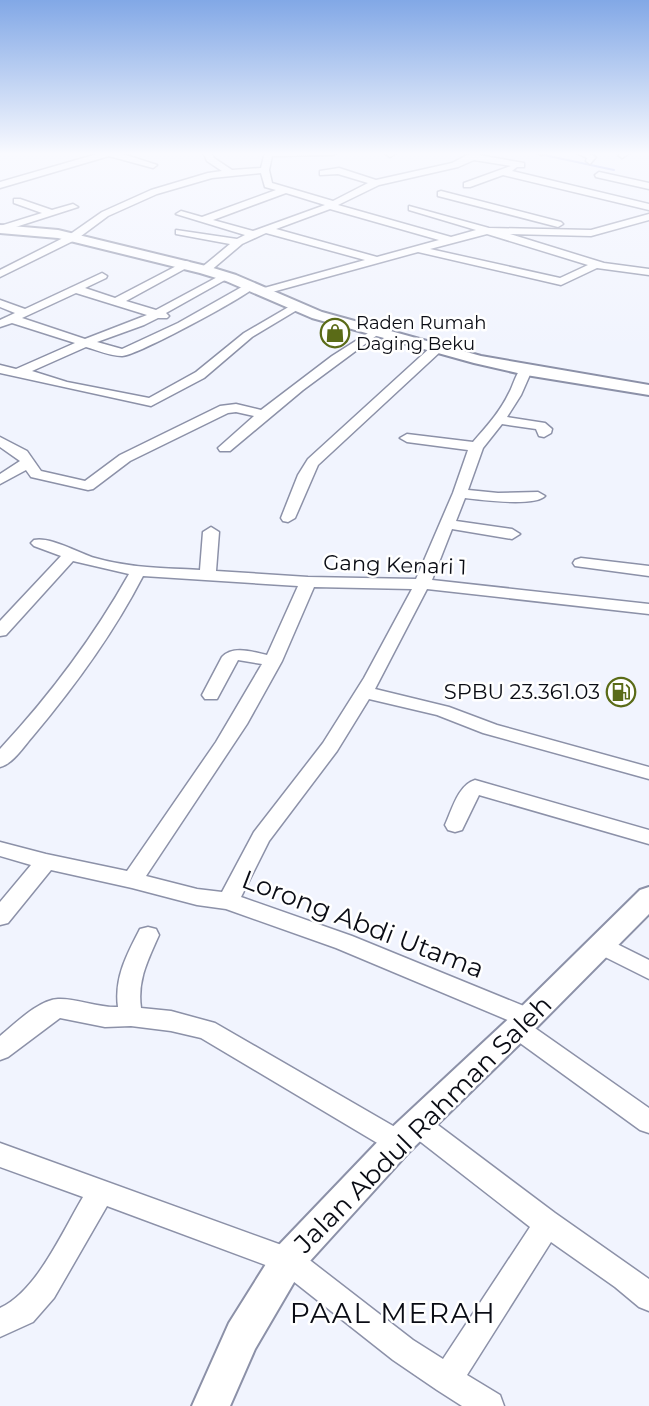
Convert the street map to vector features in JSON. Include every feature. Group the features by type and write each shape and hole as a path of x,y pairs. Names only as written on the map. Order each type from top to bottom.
{"main road":[{"path":"0,229 43,231 186,264 227,276 296,307 376,332 527,367 649,388"},
{"path":"393,336 436,349 526,370 649,388"},
{"name":"Jalan Abdul Rahman Saleh","path":"211,1406 242,1336 288,1260 407,1133 649,897"}],"street":[{"path":"0,229 36,218"},
{"path":"0,274 73,237 100,218"},
{"path":"194,218 254,234"},
{"path":"203,220 209,218"},
{"path":"205,270 238,242 299,218"},
{"path":"374,218 449,240"},
{"path":"443,218 601,265 649,272"},
{"path":"525,218 594,237"},
{"path":"12,319 123,353 256,289 485,231 568,232 594,237 647,218"},
{"path":"490,219 520,230"},
{"path":"267,230 377,260"},
{"path":"180,232 238,242"},
{"path":"418,249 561,282 591,266 601,265"},
{"path":"117,301 186,264"},
{"path":"0,324 102,276"},
{"path":"21,372 87,342 159,314 227,276"},
{"path":"76,289 159,314 182,325"},
{"path":"0,303 25,313"},
{"path":"0,369 151,402 200,375 248,334 296,307"},
{"path":"225,448 262,414 329,363 376,332"},
{"path":"288,518 297,502 303,476 313,462 436,349"},
{"path":"228,901 261,837 330,747 364,692 422,584 477,447 499,420 515,395 526,370"},
{"path":"0,441 22,454 36,474 88,486 125,458 225,408 262,414"},
{"path":"499,420 540,426 545,429 544,433"},
{"path":"407,438 477,447"},
{"path":"0,480 27,463"},
{"path":"460,494 498,497 538,496"},
{"path":"446,524 512,534"},
{"path":"208,574 211,532"},
{"name":"Gang Kenari 1","path":"39,543 92,562 138,571 308,582 422,584 649,609"},
{"path":"2,626 71,554"},
{"path":"581,563 649,571"},
{"path":"0,761 70,681 118,610 138,571"},
{"path":"132,880 168,830 246,710 273,661 308,582"},
{"path":"211,695 231,657 273,661"},
{"path":"364,692 442,711 490,729 649,773"},
{"path":"455,825 471,790 475,788 649,837"},
{"name":"Lorong Abdi Utama","path":"0,849 197,897 228,901 344,942 522,1023 649,1122"},
{"path":"0,917 46,862"},
{"path":"131,1016 127,991 128,978 148,935"},
{"path":"601,945 649,970"},
{"path":"0,1050 47,1013 58,1008 105,1017 131,1016 171,1021 207,1030 407,1133 625,1276 649,1297"},
{"path":"0,1155 288,1260 404,1350 489,1406"},
{"path":"0,1323 23,1312 44,1288 102,1191"},
{"path":"447,1380 541,1234 545,1222"}],"place":[{"name":"Raden Rumah Daging Beku","path":"335,333"},
{"name":"SPBU 23.361.03","path":"621,692"}],"district":[{"name":"PAAL MERAH","path":"393,1313"}]}
